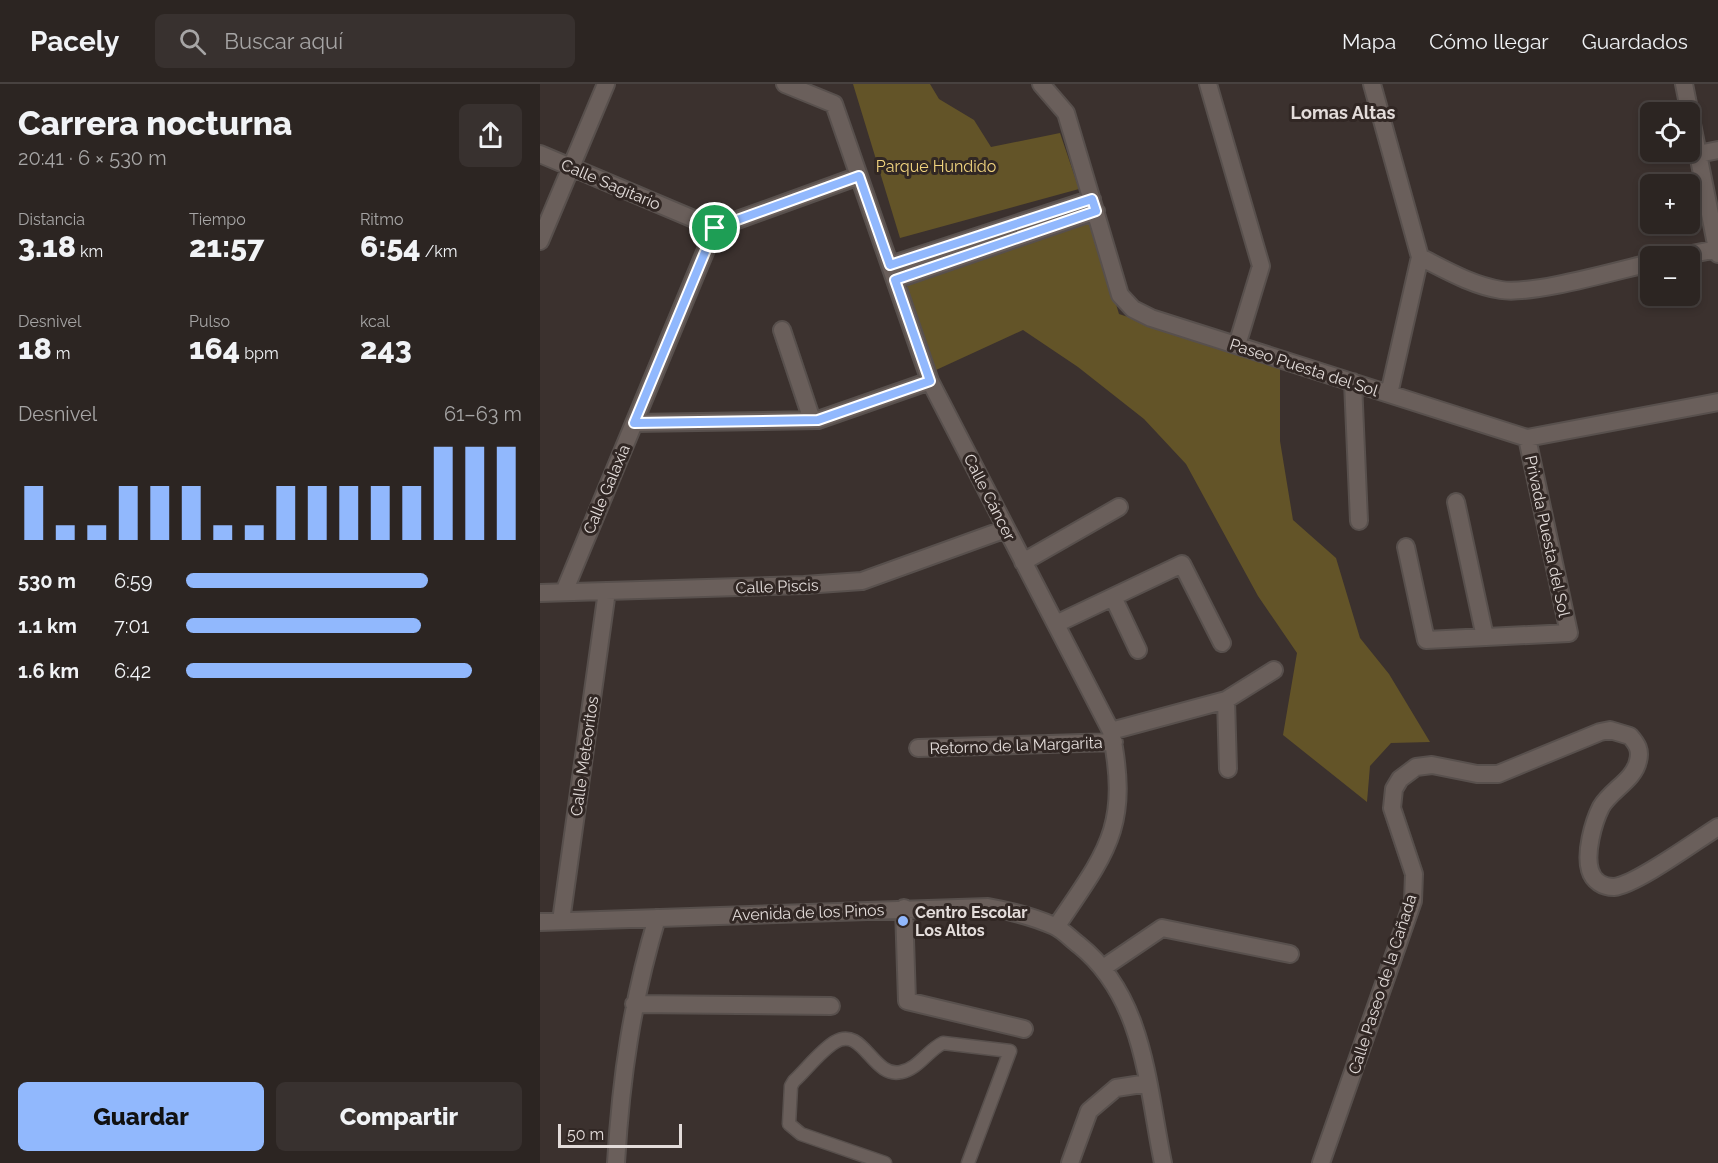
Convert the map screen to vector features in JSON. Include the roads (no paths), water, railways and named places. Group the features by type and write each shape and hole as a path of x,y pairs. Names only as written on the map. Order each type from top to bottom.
{"street":[{"path":"540,241 606,84"},
{"name":"Calle Cáncer","path":"785,84 834,104 930,381 1112,736 1120,788 1110,843 1056,927"},
{"name":"Paseo Puesta del Sol","path":"1041,84 1066,113 1120,295 1133,309 1151,318 1527,438 1718,402"},
{"path":"1208,84 1261,266 1237,345"},
{"path":"1372,84 1420,257 1389,394"},
{"path":"1684,84 1688,102"},
{"path":"1700,154 1718,150"},
{"name":"Calle Sagitario","path":"540,154 715,228"},
{"path":"1700,162 1717,252 1700,254"},
{"path":"715,228 859,176"},
{"path":"892,273 1094,205"},
{"name":"Calle Galaxia","path":"564,592 715,228"},
{"path":"1420,257 1470,282 1503,290 1535,288 1640,265"},
{"path":"782,330 812,420"},
{"path":"634,423 812,420 930,381"},
{"path":"1353,382 1359,521"},
{"name":"Privada Puesta del Sol","path":"1485,637 1569,633 1527,438"},
{"path":"1406,547 1426,640 1485,637 1456,502"},
{"path":"1023,561 1119,507"},
{"name":"Calle Piscis","path":"540,593 804,585 862,581 1006,530"},
{"path":"1056,624 1182,564 1222,643"},
{"name":"Calle Meteoritos","path":"561,921 607,591"},
{"path":"1113,597 1138,650"},
{"name":"Retorno de la Margarita","path":"918,748 1112,736 1226,700 1274,670"},
{"path":"1226,700 1228,769"},
{"name":"Calle Paseo de la Cañada","path":"1321,1163 1413,902 1414,874 1392,808 1394,789 1406,773 1416,767 1432,765 1477,774 1498,774 1600,732 1610,730 1630,736 1640,751 1638,762 1634,772 1602,807 1595,822 1588,861 1590,873 1604,886 1615,887 1634,879 1718,827"},
{"name":"Avenida de los Pinos","path":"540,922 904,908 988,907 1022,914 1056,927 1103,968 1123,995 1139,1036 1163,1163"},
{"path":"904,908 907,1001 1024,1029"},
{"path":"616,1163 627,1044 634,1004 657,918"},
{"path":"1103,968 1162,928 1290,954"},
{"path":"634,1004 831,1006"},
{"path":"885,1163 801,1134 789,1124 791,1086 794,1081 834,1043 842,1039 860,1044 883,1070 890,1073 908,1070 943,1043 1010,1051 969,1163"},
{"path":"1070,1163 1089,1111 1116,1088 1148,1083"}],"place":[{"name":"Centro Escolar Los Altos","path":"903,921"}],"district":[{"name":"Lomas Altas","path":"1343,113"}],"park label":[{"name":"Parque Hundido","path":"936,166"}]}
